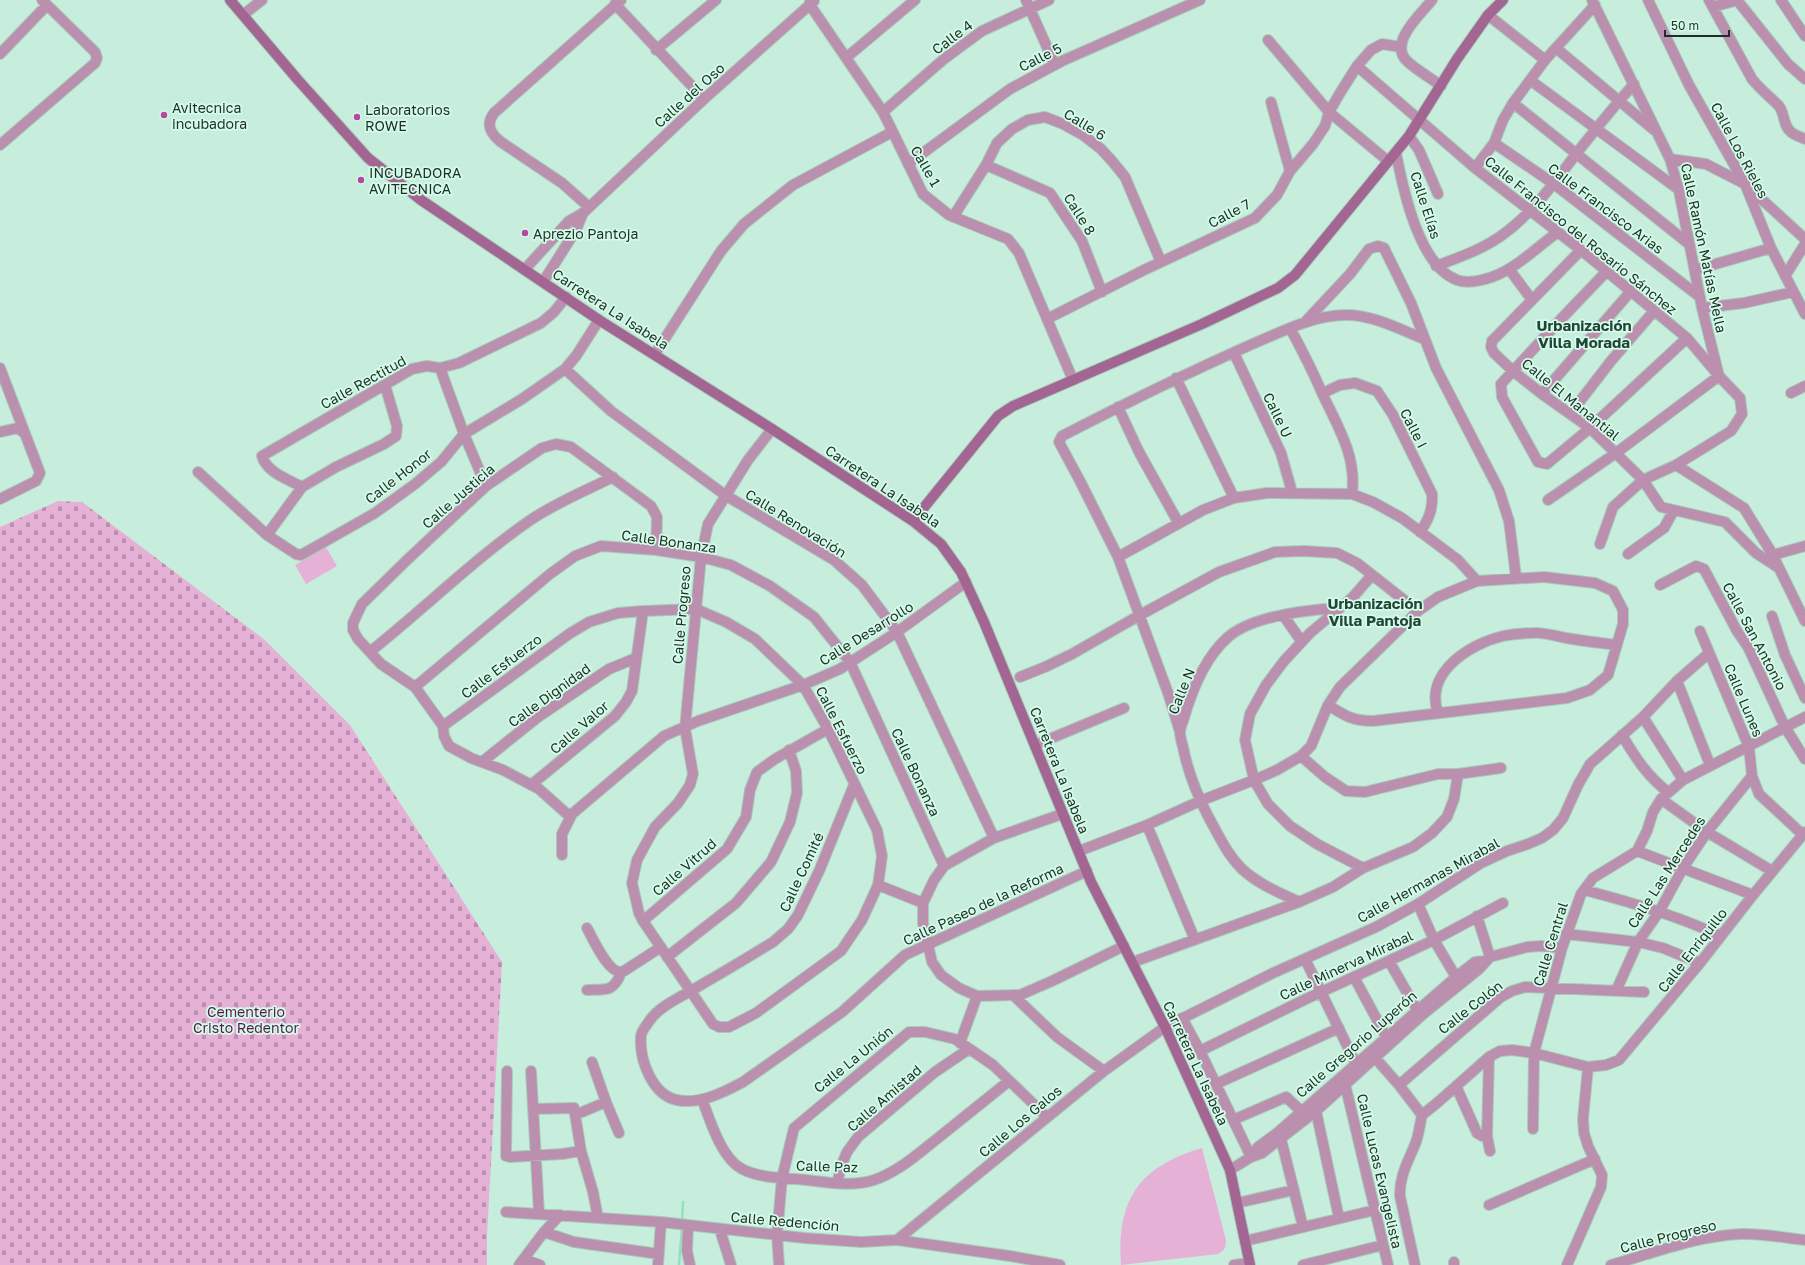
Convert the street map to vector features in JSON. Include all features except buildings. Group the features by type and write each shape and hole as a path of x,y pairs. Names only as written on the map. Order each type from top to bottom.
{"main road":[{"name":"Carretera La Isabela","path":"230,0 298,80 368,158 421,200 599,320 655,354 913,521 940,544 966,582 984,622 1091,882 1165,1027 1230,1170 1250,1264"},
{"path":"913,521 998,416 1013,406 1202,324 1278,288 1295,275 1409,136 1457,59 1488,14 1503,0"}],"street":[{"path":"243,15 262,0"},
{"path":"656,50 716,0"},
{"path":"847,57 915,0"},
{"name":"Calle 4","path":"883,112 944,59 982,31 1028,5 1049,0"},
{"name":"Calle 5","path":"908,164 1010,89 1054,65 1200,0"},
{"path":"1432,0 1405,32 1401,47 1402,56 1408,62 1441,86"},
{"name":"Calle Los Rieles","path":"1648,0 1689,85 1745,184 1771,248 1805,314"},
{"path":"1805,79 1788,64 1737,0 1711,4 1752,79 1780,108 1784,116 1786,126 1790,132 1805,139"},
{"path":"1781,0 1805,36"},
{"path":"0,145 95,63 97,58 95,52 45,2 1,51"},
{"path":"586,210 562,183 494,136 489,124 490,118 494,113 618,2 656,50 704,99"},
{"name":"Calle 1","path":"812,2 883,112 923,194 953,217 1008,239 1019,253 1073,380"},
{"name":"Calle del Oso","path":"525,269 569,221 586,210 704,99 812,2"},
{"path":"1475,168 1494,143 1503,120 1513,103 1544,60 1556,48 1593,3"},
{"name":"Calle Ramón Matías Mella","path":"1593,3 1670,159 1678,188 1702,308 1719,376 1740,398 1742,414 1731,431 1676,465"},
{"path":"1028,5 1054,65"},
{"path":"1488,14 1544,60"},
{"path":"1268,40 1329,112 1388,161"},
{"name":"Calle 7","path":"1047,319 1255,218 1277,194 1290,171 1313,144 1325,126 1329,112 1357,66 1371,50 1382,44 1401,47"},
{"path":"1556,48 1656,132"},
{"name":"Calle Francisco del Rosario Sánchez","path":"1357,66 1475,168 1581,250 1687,338 1719,376"},
{"path":"1530,80 1597,127 1678,188"},
{"path":"1436,266 1466,255 1487,244 1505,233 1530,211 1554,184 1597,127 1634,84"},
{"path":"1271,102 1290,171"},
{"path":"1513,103 1690,244"},
{"name":"Calle 6","path":"953,217 986,165 997,143 1012,130 1028,120 1045,117 1063,124 1083,135 1101,149 1125,177 1162,262"},
{"path":"655,354 721,251 744,224 793,185 892,132"},
{"path":"1409,136 1419,150 1438,194"},
{"name":"Calle Francisco Arias","path":"1494,143 1554,184 1700,297"},
{"name":"Calle Elías","path":"1396,153 1411,212 1425,248 1436,266 1447,276 1458,281 1483,280 1509,269 1558,232"},
{"path":"1670,159 1706,164 1745,184 1805,239"},
{"name":"Calle 8","path":"986,165 1050,193 1082,241 1102,292"},
{"name":"Calle del Oso","path":"543,282 576,230 586,210"},
{"path":"1785,276 1805,244"},
{"path":"1306,321 1350,274 1369,249 1378,246 1384,248 1411,303 1436,368 1499,490 1509,521 1516,577"},
{"path":"1695,270 1771,248"},
{"path":"1509,269 1532,300 1581,250"},
{"path":"1607,271 1501,384 1502,397 1538,462 1547,464 1590,428 1687,338"},
{"path":"1542,394 1631,291"},
{"path":"1702,308 1744,303 1793,292"},
{"name":"Calle Rectitud","path":"302,487 272,471 264,463 262,456 412,369 427,366 440,368 459,363 541,323 554,312 566,297"},
{"name":"Calle El Manantial","path":"1532,300 1492,341 1491,347 1494,353 1513,371 1542,394 1590,428 1643,480 1661,507 1725,522 1756,553 1779,568"},
{"path":"1570,414 1611,361 1654,311"},
{"path":"1180,732 1140,615 1118,557 1059,442 1062,436 1176,378 1306,321 1345,315 1360,316 1389,324 1424,338"},
{"name":"Calle Honor","path":"198,472 266,535 296,554 301,555 375,513 415,484 441,462 464,434 522,399 565,369 576,356 599,320"},
{"path":"1290,328 1305,355 1343,436 1351,459 1354,479 1352,494"},
{"name":"Calle U","path":"1234,353 1281,453 1292,492"},
{"path":"0,368 40,473 36,481 0,499"},
{"path":"440,368 464,434 486,486"},
{"name":"Calle Renovación","path":"565,369 611,411 725,495 834,560 862,585 897,632 994,838"},
{"path":"1548,500 1616,453 1719,376"},
{"path":"1176,378 1234,498"},
{"name":"Calle I","path":"1323,393 1340,385 1355,383 1377,392 1393,415 1432,494 1433,504 1429,518 1420,532"},
{"path":"266,535 302,487 384,444 396,436 397,426 385,385"},
{"path":"1791,393 1805,386"},
{"path":"1118,407 1139,452 1178,522"},
{"path":"0,432 10,428 18,428 25,434"},
{"name":"Calle Progreso","path":"719,1027 712,1024 643,921 639,913 632,883 637,860 655,827 678,803 690,785 693,774 685,728 701,557 708,524 748,460 772,429"},
{"name":"Calle Justicia","path":"371,651 358,639 353,630 356,615 362,604 486,486 542,448 556,444 571,447 651,506 657,517 656,550"},
{"path":"1600,544 1613,507 1643,480 1676,465 1744,508 1801,605 1805,621"},
{"path":"562,855 562,834 572,814 567,814 539,789 503,770 482,762 449,746 444,736 443,726 415,686 382,664 371,651 493,549 530,521 555,506 613,477"},
{"path":"1118,557 1178,522 1234,498 1267,493 1292,492 1352,494 1373,502 1402,518 1458,560 1477,581"},
{"path":"1628,554 1664,528 1674,510"},
{"name":"Calle Bonanza","path":"415,686 550,574 575,556 600,546 656,550 701,557 731,565 770,586 814,617 850,662 944,866"},
{"path":"1773,555 1805,546"},
{"path":"1020,677 1046,667 1072,654 1219,572 1276,552 1304,551 1337,553 1358,563 1418,611"},
{"name":"Calle San Antonio","path":"1660,585 1696,566 1704,569 1737,631 1748,647 1785,727 1805,759"},
{"path":"1363,868 1317,844 1290,826 1268,804 1254,780 1245,740 1250,714 1266,684 1284,661 1302,642 1353,597 1372,575"},
{"path":"1079,851 1147,825 1200,801 1254,780 1277,770 1301,756 1311,746 1328,706 1340,687 1418,611 1438,597 1477,581 1544,576 1595,583 1613,591 1623,610 1623,624 1608,676 1590,690 1567,698 1438,713 1410,718 1358,721 1348,718 1328,706"},
{"name":"Calle Desarrollo","path":"572,814 664,736 685,728 698,720 803,685 840,669 897,632 966,582"},
{"name":"Calle N","path":"1299,902 1272,890 1242,869 1221,842 1200,801 1186,762 1180,732 1188,704 1201,674 1214,653 1227,638 1248,625 1283,615 1318,609 1339,608"},
{"name":"Calle Esfuerzo","path":"443,726 568,634 588,622 618,613 696,609 726,622 755,639 803,685 828,729 877,830 882,856 878,885 862,920 841,951 756,1014 729,1027 719,1027"},
{"name":"Calle Valor","path":"531,785 615,716 626,702 632,691 643,611"},
{"path":"1283,615 1302,642"},
{"path":"1772,616 1785,655 1805,698"},
{"name":"Calle Lunes","path":"1700,630 1749,747 1752,776 1759,794 1804,833"},
{"path":"1438,713 1435,704 1438,687 1445,670 1465,652 1476,646 1503,636 1535,632 1617,645"},
{"name":"Calle Hermanas Mirabal","path":"1165,1027 1305,959 1376,927 1418,904 1480,863 1542,838 1554,830 1563,818 1578,785 1590,764 1643,717 1677,681 1709,653"},
{"name":"Calle Dignidad","path":"482,762 538,717 609,669 636,658"},
{"path":"1677,681 1710,765"},
{"path":"1035,745 1124,708"},
{"path":"1643,717 1683,780"},
{"path":"1753,895 1637,851 1654,812 1665,796 1683,780 1805,717"},
{"name":"Calle Vitrud","path":"643,921 727,849 746,817 750,790 757,772 789,750 828,729"},
{"path":"1622,735 1642,768 1657,784 1665,796 1707,832 1772,871"},
{"path":"667,957 736,903 771,862 790,822 797,793 796,771 789,750"},
{"path":"1301,756 1325,777 1346,791 1365,792 1438,774 1458,774 1500,768"},
{"path":"1133,962 1299,902 1334,887 1363,868 1413,848 1432,833 1447,817 1454,799 1458,774"},
{"name":"Calle Las Mercedes","path":"1616,991 1638,942 1659,912 1683,868 1707,832 1752,776"},
{"name":"Calle Comité","path":"691,991 773,942 788,929 798,914 820,869 854,785"},
{"path":"1062,814 994,838 944,866 934,880 923,903 923,923 932,962 941,975 959,988 977,996 1020,995 1124,946"},
{"path":"1147,825 1196,940"},
{"name":"Calle Enriquillo","path":"1588,1067 1606,1065 1620,1060 1804,833"},
{"name":"Calle Central","path":"1533,1128 1534,1053 1566,934 1581,894 1594,878 1637,851"},
{"name":"Calle Paseo de la Reforma","path":"691,991 656,1012 641,1034 642,1056 650,1077 662,1092 676,1100 689,1101 702,1099 726,1091 743,1082 842,1012 905,955 1087,871"},
{"path":"878,885 923,903"},
{"path":"1584,890 1659,912 1721,936"},
{"name":"Calle Minerva Mirabal","path":"1200,1051 1434,940 1503,903"},
{"path":"1418,904 1434,940 1456,977"},
{"path":"1477,916 1488,959"},
{"path":"587,928 609,967 621,973"},
{"path":"1566,934 1638,942 1663,948 1700,963"},
{"name":"Calle Gregorio Luperón","path":"1230,1170 1251,1157 1262,1153 1316,1111 1388,1040 1456,977 1476,962 1527,947 1541,946 1562,948"},
{"path":"587,990 606,990 617,983 621,973 661,947"},
{"path":"1305,959 1356,1064"},
{"name":"Calle Gregorio Luperón","path":"1419,1012 1479,969 1488,959"},
{"path":"1389,961 1419,1012"},
{"path":"1354,977 1388,1040"},
{"name":"Calle Colón","path":"1399,1084 1501,997 1512,991 1525,987 1644,992"},
{"path":"1013,995 1057,1037 1104,1070"},
{"path":"960,1043 977,996"},
{"path":"1182,1018 1200,1051 1251,1157"},
{"name":"Calle Los Galos","path":"897,1240 1104,1070 1165,1027"},
{"path":"1216,1084 1339,1028"},
{"name":"Calle La Unión","path":"779,1265 777,1235 782,1178 794,1128 909,1032 925,1032 955,1039 993,1065 1046,1118"},
{"name":"Calle Amistad","path":"837,1183 847,1152 858,1137 935,1072 969,1049"},
{"path":"1415,1265 1400,1196 1400,1185 1402,1175 1416,1141 1422,1115 1489,1057 1500,1051 1512,1050 1534,1053 1588,1067 1583,1119 1584,1133 1588,1146 1602,1175 1601,1187 1567,1265"},
{"path":"1373,1055 1399,1084 1422,1115"},
{"name":"Calle Gregorio Luperón","path":"1251,1157 1258,1147 1277,1133 1356,1064 1373,1055"},
{"path":"1489,1057 1487,1136 1490,1151"},
{"path":"592,1062 619,1133"},
{"path":"506,1071 505,1154 510,1158 536,1157 581,1151"},
{"path":"531,1071 539,1213"},
{"name":"Calle Paz","path":"702,1099 713,1127 733,1163 743,1170 782,1178 837,1183 856,1183 874,1180 892,1171 922,1150 1009,1081"},
{"name":"Calle Lucas Evangelista","path":"1345,1084 1388,1265"},
{"path":"1456,1086 1477,1133 1482,1136 1487,1136"},
{"path":"1233,1120 1286,1097 1301,1111"},
{"path":"575,1115 606,1102"},
{"path":"533,1109 573,1107 581,1151 593,1192 598,1218"},
{"path":"1316,1111 1339,1218"},
{"path":"1282,1138 1303,1227"},
{"path":"1489,1205 1594,1159"},
{"path":"1237,1203 1294,1190"},
{"path":"1245,1241 1375,1210"},
{"name":"Calle Redención","path":"506,1212 539,1213 666,1223 720,1230 861,1242 897,1240 1010,1256 1060,1265"},
{"path":"540,1265 522,1262 544,1232 560,1215"},
{"path":"658,1265 666,1223"},
{"path":"686,1225 687,1251 690,1265"},
{"path":"720,1230 731,1265"},
{"path":"544,1232 574,1242 659,1254"},
{"name":"Calle Progreso","path":"1611,1265 1686,1242 1714,1236 1743,1234 1805,1240"},
{"path":"1303,1265 1384,1245"},
{"path":"1234,1265 1250,1264"}],"green space":[{"name":"Cementerio Cristo Redentor","path":"58,501 82,502 265,640 350,725 502,962 487,1236 487,1265 0,1265 0,527"},
{"path":"326,547 337,566 306,584 295,565"},
{"path":"1202,1148 1226,1240 1226,1245 1222,1252 1218,1254 1121,1265 1123,1221 1128,1204 1136,1188 1162,1165 1181,1155"}],"waterway":[{"path":"682,1221 683,1202"},
{"path":"679,1265 682,1226"}],"place":[{"name":"Avitecnica incubadora","path":"164,115"},
{"name":"Laboratorios ROWE","path":"357,117"},
{"name":"INCUBADORA AVITECNICA","path":"361,180"},
{"name":"Aprezio Pantoja","path":"525,233"}],"district":[{"name":"Urbanización Villa Morada","path":"1584,334"},
{"name":"Urbanización Villa Pantoja","path":"1375,612"}]}
